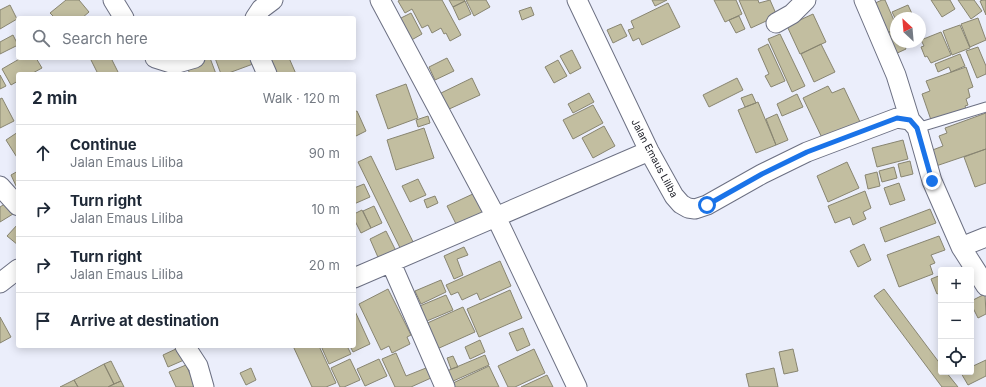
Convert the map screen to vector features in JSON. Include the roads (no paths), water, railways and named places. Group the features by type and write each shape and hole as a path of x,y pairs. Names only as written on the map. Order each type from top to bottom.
{"street":[{"path":"113,0 123,16"},
{"path":"256,16 261,9 273,0"},
{"path":"380,0 496,217 577,387"},
{"name":"Jalan Emaus Liliba","path":"577,0 649,151 674,196 681,204 688,208 695,209 707,205 762,174 807,152 897,118 914,124"},
{"path":"864,0 896,75 914,124 932,181 961,247 986,286"},
{"path":"776,23 792,14 803,1"},
{"path":"161,60 174,64 188,60"},
{"path":"261,60 266,72"},
{"path":"356,277 649,151"},
{"path":"0,186 16,204"},
{"path":"961,247 986,236"},
{"path":"391,263 445,387"},
{"path":"0,283 16,271"},
{"path":"190,348 198,366 204,387"}],"lane":[{"path":"914,124 986,107"}]}
